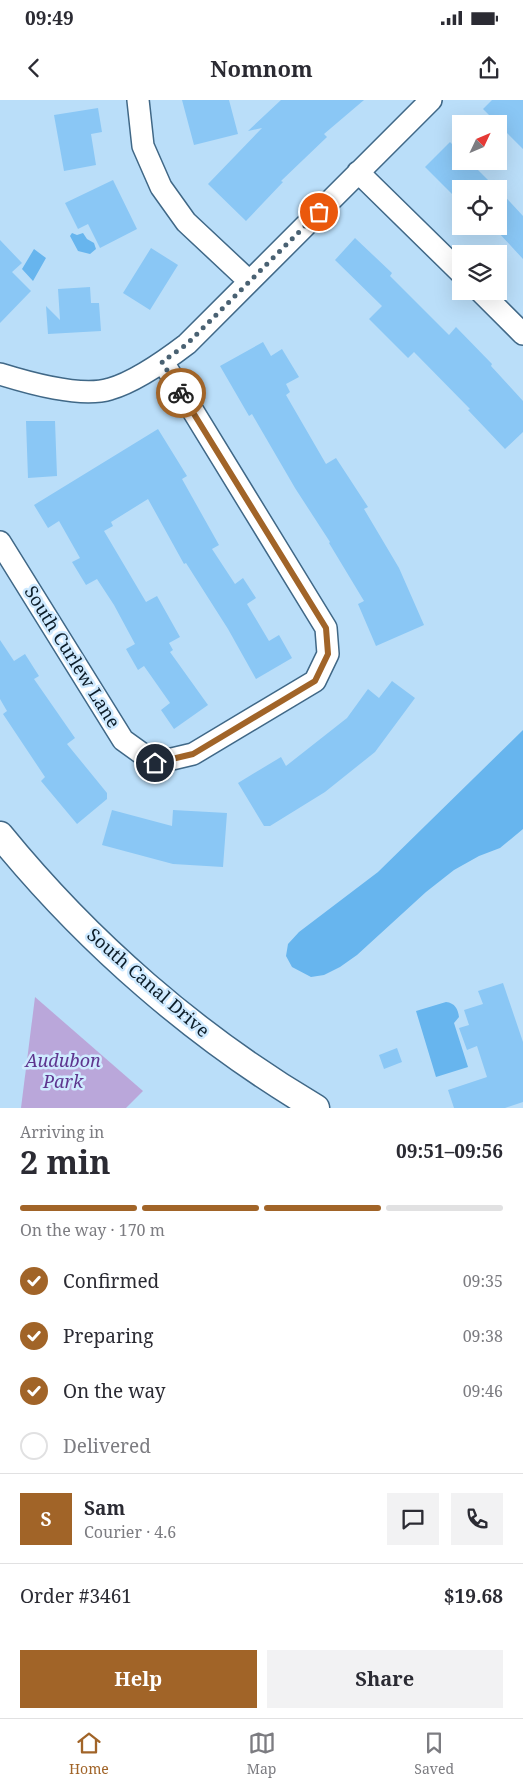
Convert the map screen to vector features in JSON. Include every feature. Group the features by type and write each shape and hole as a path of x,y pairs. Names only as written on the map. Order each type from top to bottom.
{"street":[{"path":"138,100 143,146 161,187 186,222 249,280"},
{"path":"0,374 28,383 82,392 110,389 162,362 187,344 431,100"},
{"path":"358,172 452,264"},
{"path":"489,300 523,334"},
{"name":"South Curlew Lane","path":"0,542 123,740 155,763 193,754 315,681 328,654 326,628 162,362"},
{"name":"South Canal Drive","path":"0,835 34,875 69,911 144,983 224,1049 271,1082 316,1108"}],"green space":[{"name":"Audubon Park","path":"35,997 143,1091 126,1108 21,1108"}],"water":[{"path":"72,233 77,235 83,233 87,239 94,243 96,249 90,254 78,251 70,236"},
{"path":"34,249 46,258 33,281 22,269"},
{"path":"523,730 523,829 500,848 479,856 454,870 426,892 357,955 340,967 324,975 311,977 292,967 286,956 288,944 299,932 378,872"},
{"path":"446,1002 454,1005 458,1011 459,1017 454,1023 468,1067 436,1077 416,1011"}],"building":[{"path":"182,100 229,100 238,134 194,145"},
{"path":"281,100 364,100 324,134 327,137 281,181 283,182 246,221 208,184 262,128 248,131"},
{"path":"492,100 523,100 523,149 508,134 508,115 489,115 483,109"},
{"path":"98,108 102,132 91,134 96,165 64,171 54,115"},
{"path":"450,142 452,144 452,170 478,170 488,180 452,180 452,194 425,167"},
{"path":"113,180 137,229 100,248 88,224 78,229 65,203"},
{"path":"507,199 523,216 523,259 501,235 507,235"},
{"path":"355,238 392,273 390,276 449,335 456,327 492,364 491,366 523,401 523,432 505,449 468,410 470,409 414,352 408,358 369,319 382,306 335,260"},
{"path":"0,240 22,263 12,272 31,291 0,323"},
{"path":"151,248 178,265 150,310 123,293"},
{"path":"90,287 91,303 99,303 101,331 48,334 46,306 60,320 58,289"},
{"path":"263,342 271,356 282,349 299,377 286,384 290,392 286,395 326,464 336,458 368,507 364,509 399,568 424,625 376,646 358,604 364,601 252,414 249,416 220,366"},
{"path":"26,421 55,421 57,476 28,478"},
{"path":"158,429 187,476 182,479 219,545 212,549 235,584 243,578 256,598 247,604 269,641 279,635 292,658 256,679 228,629 186,563 184,564 148,499 111,522 113,526 104,531 146,602 157,596 180,637 169,643 173,650 170,652 208,705 174,729 161,710 170,703 144,666 138,670 126,649 135,644 114,605 97,579 86,585 72,562 80,558 59,521 48,528 34,505"},
{"path":"0,640 14,661 25,654 39,676 34,679 75,738 67,744 107,793 107,799 77,824 41,781 45,777 3,714 7,711 0,699"},
{"path":"392,681 415,698 375,752 325,792 270,826 264,826 238,783 281,757 286,766 347,718 368,689 379,698"},
{"path":"112,810 172,826 173,810 227,813 223,867 173,864 102,845"},
{"path":"503,983 523,1042 523,1102 505,1108 454,1108 448,1090 487,1077 477,1046 467,1050 459,1028 469,1025 464,1010 483,1004 478,991"},
{"path":"397,1048 402,1062 384,1069 379,1055"}],"way so far":[{"path":"181,393 162,362 187,344 319,212"}],"route":[{"path":"155,763 193,754 315,681 328,654 326,628 181,393"}]}
